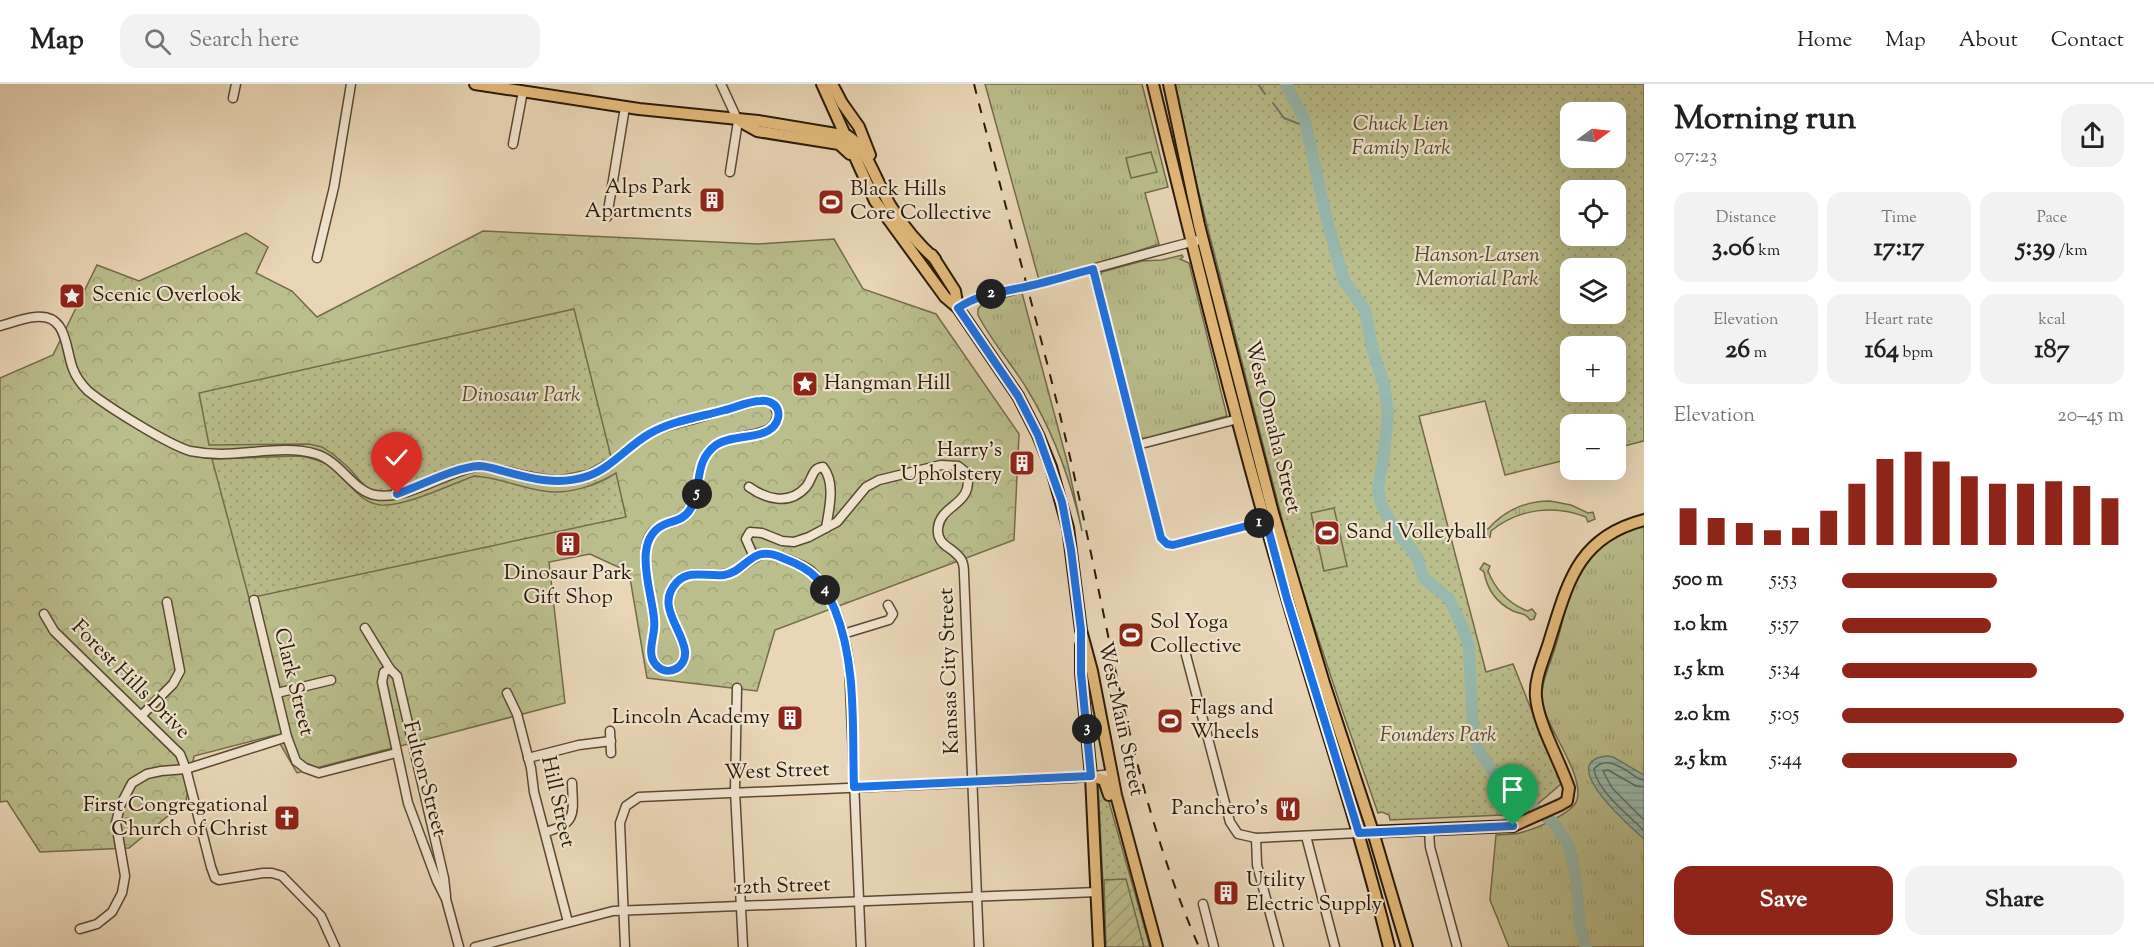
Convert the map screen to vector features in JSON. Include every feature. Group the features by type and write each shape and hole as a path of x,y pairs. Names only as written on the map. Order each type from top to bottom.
{"main road":[{"path":"475,84 625,107 738,121 758,121 842,134 854,140 862,149 892,208 918,244 934,259"},
{"name":"West Main Street","path":"822,84 842,134 881,210 945,297 958,308 1018,396 1051,467 1068,528 1081,630 1092,672 1112,774 1157,947"},
{"name":"West Main Street","path":"832,84 859,127 890,194 955,291 958,308"},
{"name":"West Omaha Street","path":"1153,84 1290,572 1407,947"},
{"name":"West Omaha Street","path":"1170,84 1198,241 1238,419 1287,599 1359,833 1389,947"},
{"path":"812,130 828,122 833,108"},
{"path":"780,134 793,132 834,137 849,129 851,124 847,111"},
{"path":"738,121 758,130 839,144 856,161"},
{"path":"1359,833 1513,826 1567,801 1569,788 1540,713 1536,696 1538,679 1569,582 1577,567 1589,551 1607,536 1625,526 1644,520"},
{"path":"1081,630 1081,673 1091,776 1099,947"},
{"path":"1091,776 1101,778 1106,782 1114,814 1126,833"}],"street":[{"path":"233,98 236,84"},
{"path":"317,258 334,187 351,84"},
{"path":"721,84 738,121 730,172"},
{"path":"513,144 523,91"},
{"path":"607,217 625,107"},
{"path":"958,308 970,299 982,295 1026,287 1198,241"},
{"path":"1093,269 1161,538 1167,544 1173,545 1266,521"},
{"path":"0,326 34,317 44,317 55,322 60,326 65,337 75,374 88,391 179,447 202,453 221,454 279,451 315,453 337,465 360,488 374,495 397,494 466,469 481,466 547,481 567,481 589,476 658,429 750,402 768,401 774,405 778,415 774,425 765,432 729,439 712,449 700,468 696,496 688,514 684,518 658,527 650,536 646,558 654,624 651,651 656,664 662,669 672,670 681,666 684,661 685,649 669,609 669,600 680,579 696,574 729,574 754,557 773,554 810,571 829,596 843,634 850,672 861,947"},
{"path":"1137,445 1238,419"},
{"path":"749,486 766,497 784,499 803,490 813,471 823,466 827,474 831,500 826,528 809,537 788,543 762,533 750,532 746,539 754,557"},
{"name":"Kansas City Street","path":"826,528 842,516 861,492 872,483 932,466 958,466 967,473 967,490 961,500 942,518 938,535 943,544 962,561 964,574 979,947"},
{"name":"Clark Street","path":"254,600 287,737 296,761 305,768 319,773 396,753"},
{"path":"142,715 173,684 180,671 166,602"},
{"path":"843,634 889,620 893,614 888,605"},
{"name":"Forest Hills Drive","path":"44,614 54,631 180,754 215,878 219,880 272,873 282,876 316,910 335,947"},
{"name":"Fulton Street","path":"365,628 390,669 396,673 399,682 444,878 446,899"},
{"path":"1186,655 1230,822 1238,834 1256,838 1359,833"},
{"name":"Fulton Street","path":"390,669 384,672 382,682 411,816 446,899 459,947"},
{"path":"277,693 331,680"},
{"path":"737,688 735,791 743,947"},
{"name":"Hill Street","path":"507,693 517,714 534,792 568,922"},
{"path":"610,730 611,753"},
{"path":"80,929 97,924 112,912 122,893 125,876 116,823 120,806 132,783 147,774 186,769 287,737"},
{"path":"528,758 579,745 610,741"},
{"name":"West Street","path":"623,911 619,832 621,817 626,806 635,799 647,796 735,791 1112,774"},
{"path":"545,832 562,828 567,822 572,812 572,783"},
{"path":"1429,830 1430,847 1457,947"},
{"path":"1306,836 1335,947"},
{"path":"1256,838 1257,865 1280,947"},
{"name":"12th Street","path":"475,947 601,913 623,911 1097,892"},
{"path":"1203,904 1214,947"},
{"path":"623,911 625,947"}],"green space":[{"path":"985,84 1142,84 1168,187 1145,193 1159,244 1039,280"},
{"name":"Founders Park","path":"1171,84 1644,84 1644,441 1626,446 1626,414 1560,414 1560,461 1505,475 1485,401 1419,416 1486,672 1513,664 1561,784 1526,814 1390,820 1389,815 1378,813 1293,562"},
{"path":"1151,152 1157,172 1131,178 1126,158"},
{"path":"483,231 758,244 834,239 863,289 936,314 1019,434 1014,540 775,630 757,691 647,678 629,572 590,554 549,562 565,703 297,773 275,735 194,756 186,801 129,848 40,852 7,801 0,802 0,378 53,355 97,265 139,281 246,233 268,247 256,273 292,291 317,317"},
{"path":"1182,255 1180,259 1189,263 1227,416 1144,439 1138,434 1099,277 1102,272 1142,261 1162,260"},
{"path":"1022,293 1068,465 1082,531 1067,476 1037,406 978,315 978,309 983,303"},
{"name":"Dinosaur Park","path":"574,309 611,457 588,470 557,476 492,463 471,462 377,494 368,490 349,468 322,447 309,444 209,445 199,393"},
{"path":"299,456 326,464 361,497 380,505 414,499 474,476 492,478 535,490 562,492 600,482 616,473 626,517 249,598 212,459"},
{"path":"1550,501 1571,505 1588,513 1593,512 1595,519 1588,522 1586,517 1574,513 1537,511 1524,513 1502,524 1491,531 1490,537 1485,538 1482,535 1482,529 1488,529 1501,517 1516,508"},
{"path":"1334,508 1347,566 1324,571 1311,513"},
{"path":"1644,525 1644,947 1509,947 1490,900 1496,835 1520,833 1545,824 1569,810 1577,800 1576,778 1547,717 1542,700 1544,680 1571,588 1583,566 1600,548 1621,534"},
{"path":"1484,563 1490,566 1488,571 1502,594 1525,610 1532,609 1536,614 1534,619 1530,620 1525,615 1507,608 1498,600 1490,590 1484,572 1480,569"},
{"path":"1098,782 1104,784 1150,947 1106,947"},
{"path":"1126,879 1144,947 1106,947 1104,880"}],"water":[{"path":"1607,756 1613,757 1644,775 1644,839 1613,809 1592,781 1589,769 1593,761"}],"waterway":[{"path":"1258,84 1265,94"},
{"path":"1286,84 1305,121 1327,221 1344,281 1365,310 1373,351 1384,385 1388,412 1378,488 1381,504 1391,523 1417,557 1424,578 1449,599 1462,626 1469,647 1472,714 1475,740 1480,752 1501,783 1554,823 1568,844 1575,871 1580,925 1586,947"},
{"path":"1273,103 1284,118 1307,127"}],"railway":[{"path":"974,84 1065,437 1141,778 1157,834 1199,947"}],"place":[{"name":"Alps Park Apartments","path":"712,200"},
{"name":"Black Hills Core Collective","path":"831,202"},
{"name":"Scenic Overlook","path":"72,296"},
{"name":"Hangman Hill","path":"805,384"},
{"name":"Harry's Upholstery","path":"1022,463"},
{"name":"Sand Volleyball","path":"1327,533"},
{"name":"Dinosaur Park Gift Shop","path":"568,544"},
{"name":"Sol Yoga Collective","path":"1131,635"},
{"name":"Lincoln Academy","path":"790,718"},
{"name":"Flags and Wheels","path":"1170,721"},
{"name":"Panchero's","path":"1288,809"},
{"name":"First Congregational Church of Christ","path":"287,818"},
{"name":"Utility Electric Supply","path":"1226,893"}],"route":[{"path":"397,494 466,469 481,466 557,482 589,476 658,429 750,402 768,401 777,410 777,420 774,425 765,432 729,439 717,444 702,462 692,509 684,518 658,527 647,542 646,558 654,624 651,651 656,664 668,671 681,666 684,661 683,642 670,616 669,609 671,592 680,579 696,574 729,574 758,555 773,554 810,571 829,596 840,624 850,672 854,787 1091,776 1081,673 1081,630 1068,528 1062,502 1038,435 1018,396 958,308 970,299 982,295 1026,287 1093,269 1161,538 1167,544 1173,545 1266,521 1287,599 1359,833 1513,826"}],"park label":[{"name":"Chuck Lien Family Park","path":"1401,137"},
{"name":"Hanson-Larsen Memorial Park","path":"1477,268"}]}
